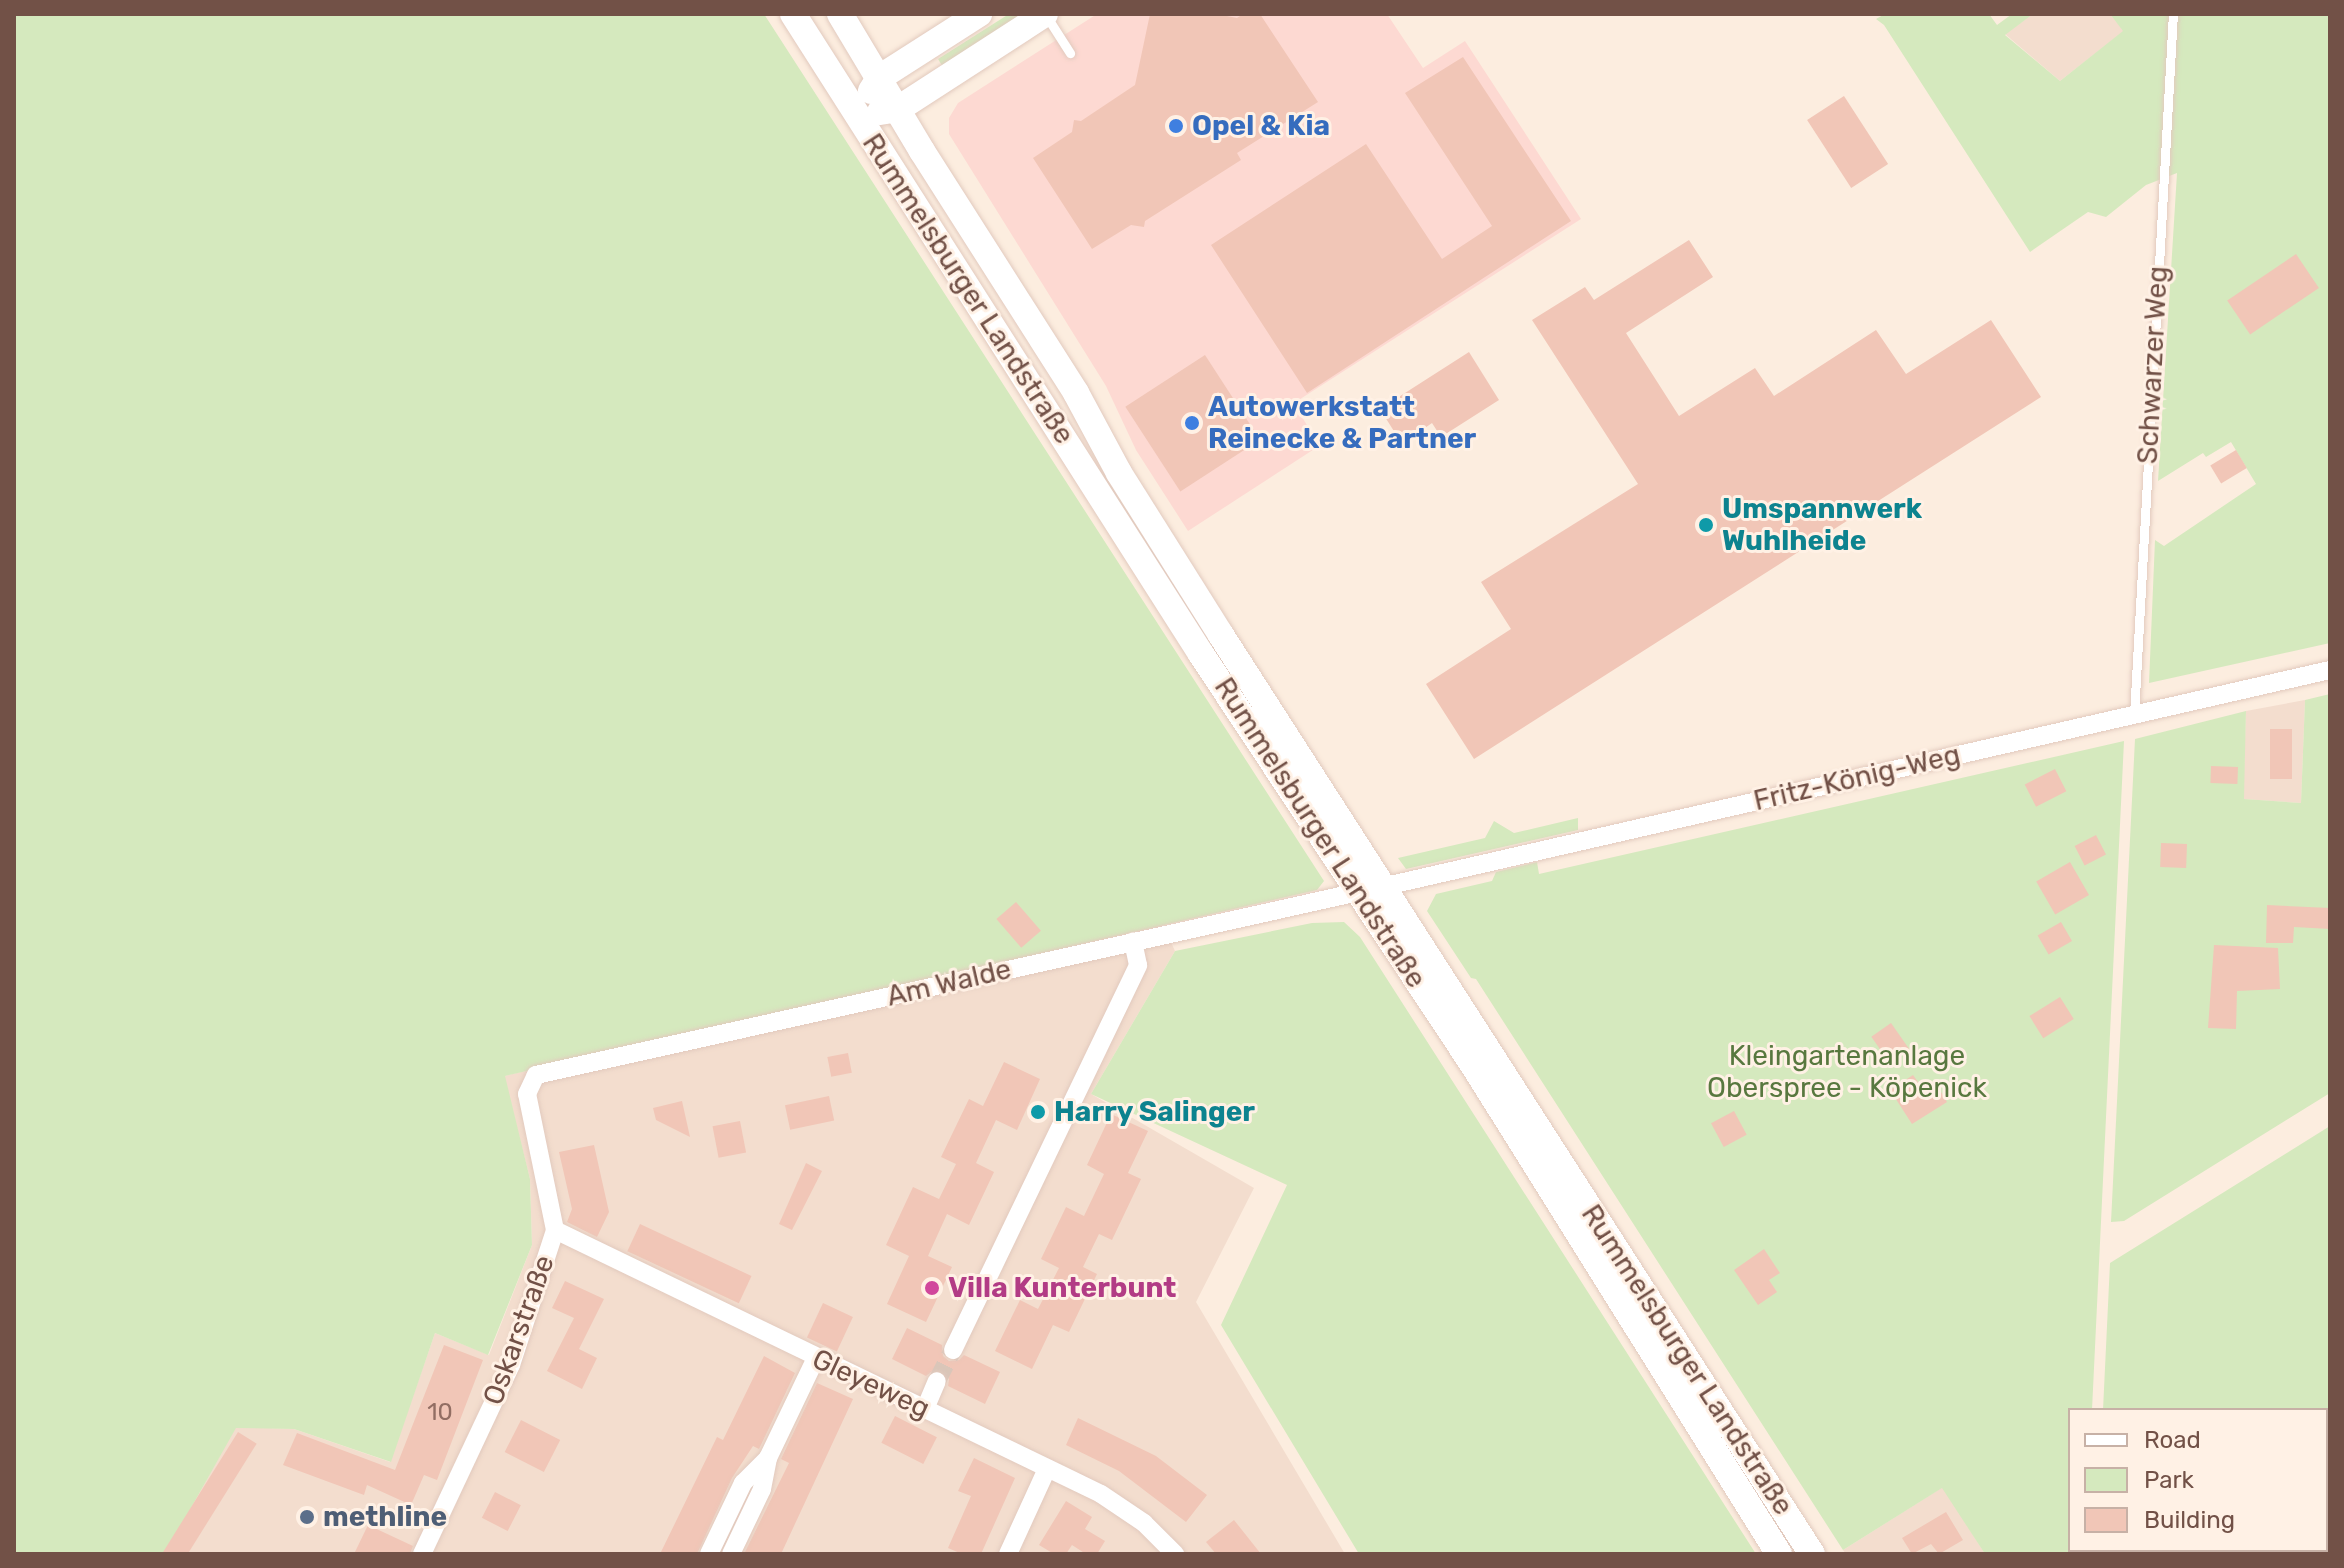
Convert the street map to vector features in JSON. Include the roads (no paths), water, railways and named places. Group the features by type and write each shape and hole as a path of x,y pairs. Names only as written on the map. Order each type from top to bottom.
{"main road":[{"name":"Rummelsburger Landstraße","path":"793,14 1201,654 1371,888 1812,1554"},
{"name":"Rummelsburger Landstraße","path":"840,14 1076,393 1119,473 1371,888 1475,1068 1779,1554"},
{"path":"857,114 879,78 979,14"},
{"path":"857,114 898,109 1045,14"}],"street":[{"name":"Fritz-König-Weg","path":"1371,888 2330,670"},
{"name":"Am Walde","path":"527,1094 536,1075 1371,888"},
{"path":"953,1350 1138,965 1133,942"},
{"name":"Oskarstraße","path":"422,1554 511,1365 555,1230 527,1094"},
{"name":"Gleyeweg","path":"555,1230 1101,1494 1144,1523 1175,1554"},
{"path":"731,1554 762,1489 768,1458 816,1358"},
{"path":"925,1409 937,1381"},
{"path":"709,1554 743,1483 768,1458"},
{"path":"1008,1554 1047,1469"}],"lane":[{"path":"1045,14 1070,53"},
{"name":"Schwarzer Weg","path":"2134,715 2173,14"}],"tunnel":[{"path":"937,1381 953,1350"}],"place":[{"name":"Opel & Kia","path":"1176,126"},
{"name":"Autowerkstatt Reinecke & Partner","path":"1192,423"},
{"name":"Umspannwerk Wuhlheide","path":"1706,525"},
{"name":"Harry Salinger","path":"1038,1112"},
{"name":"Villa Kunterbunt","path":"932,1288"},
{"name":"methline","path":"307,1517"}],"park label":[{"name":"Kleingartenanlage Oberspree - Köpenick","path":"1847,1072"}]}
